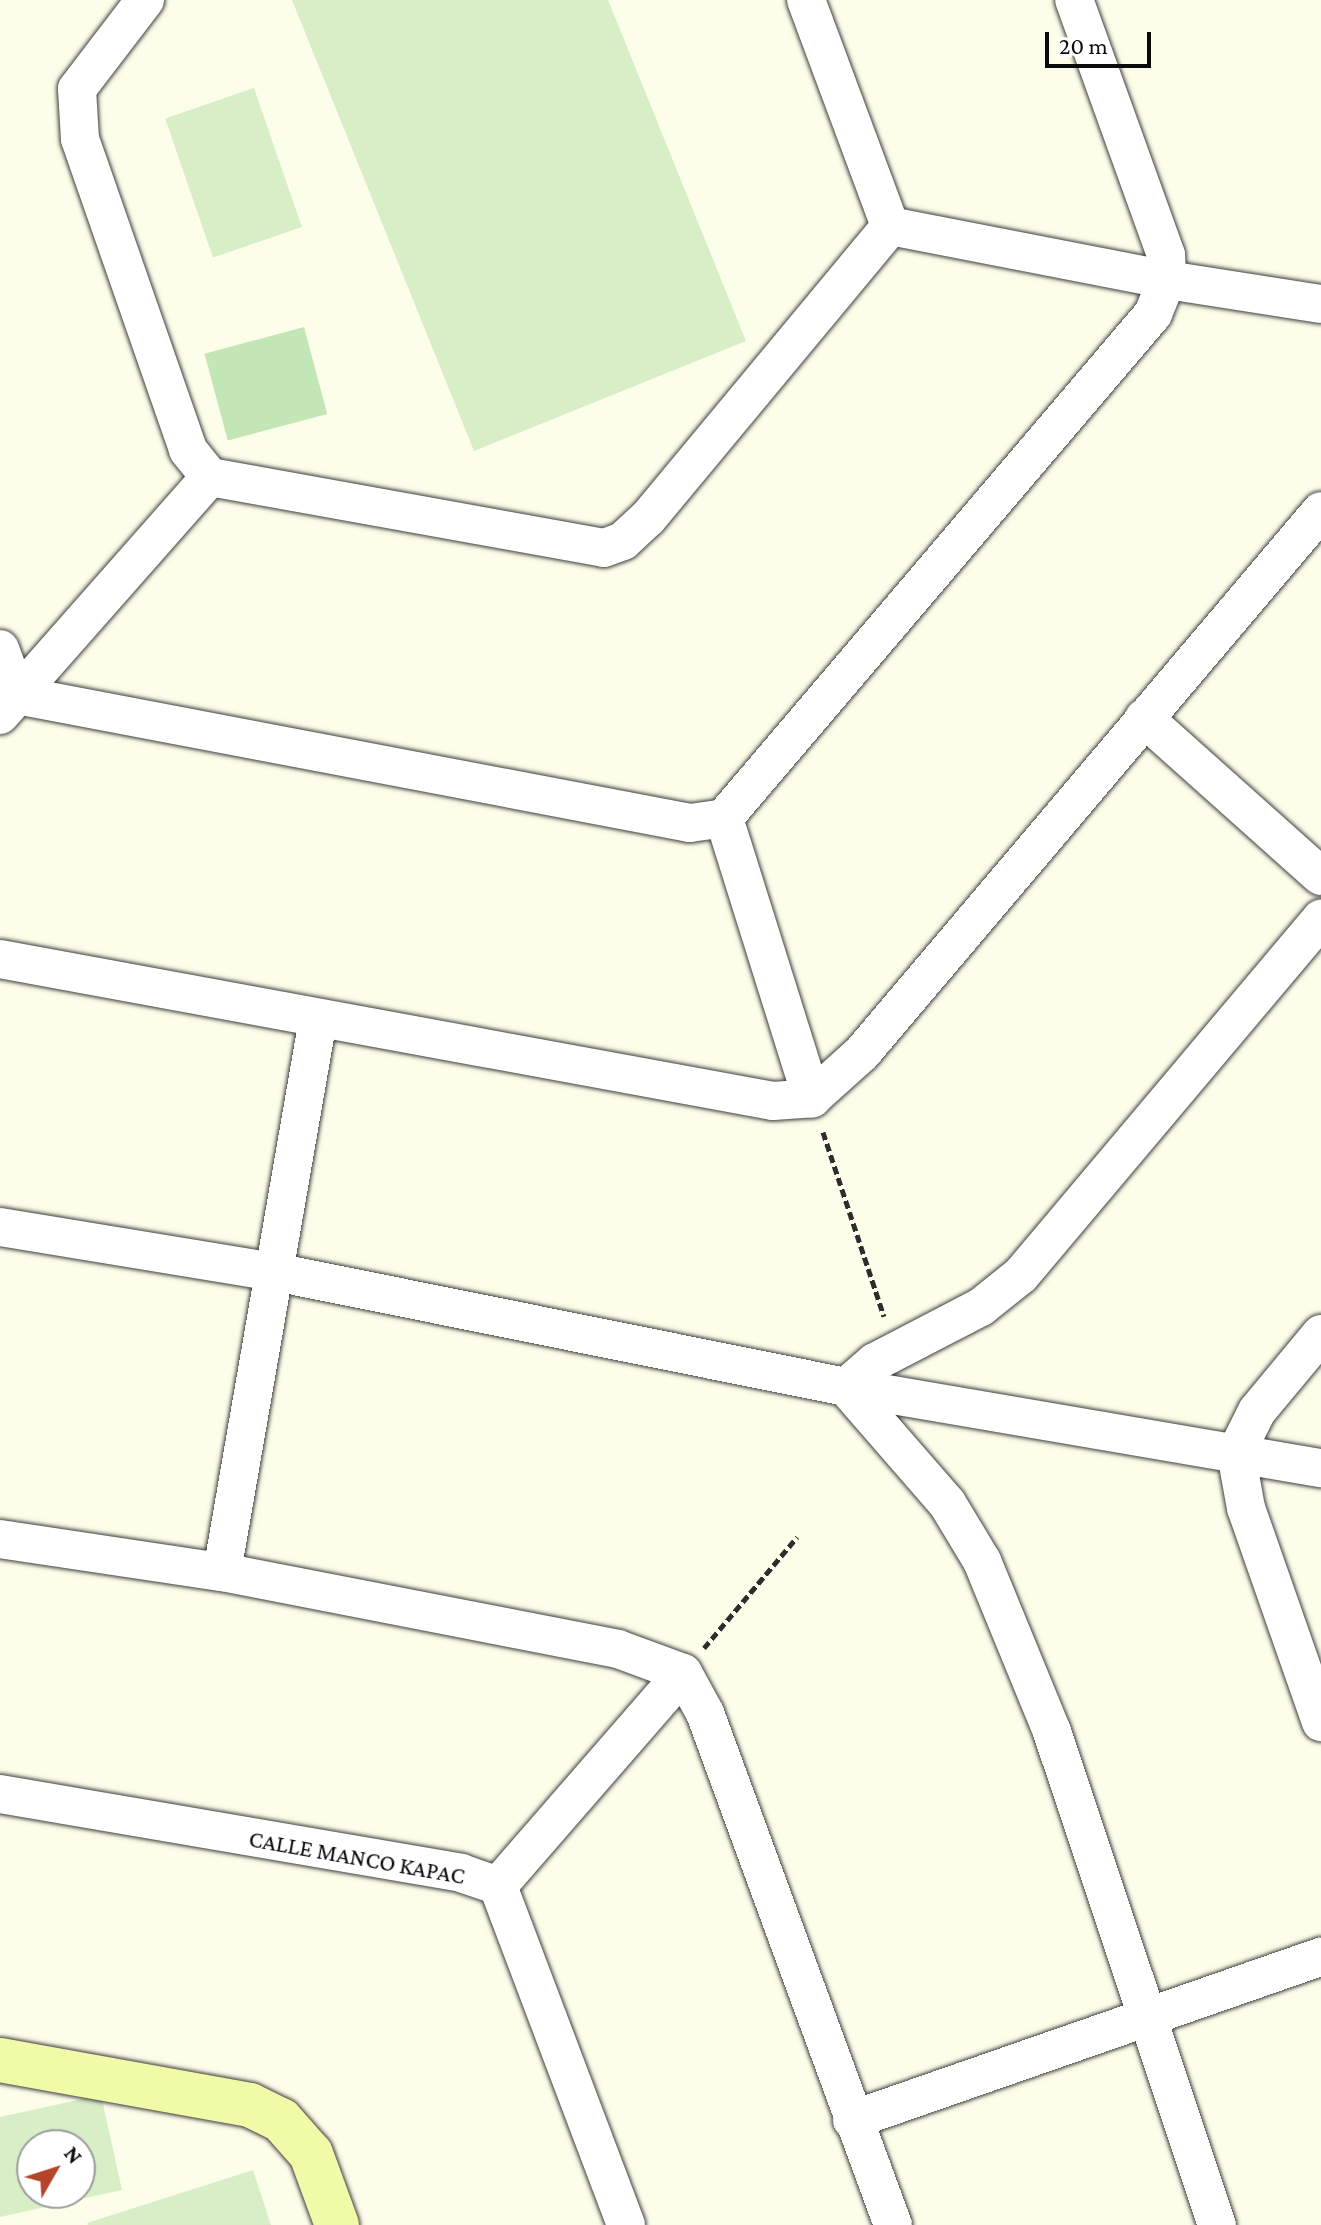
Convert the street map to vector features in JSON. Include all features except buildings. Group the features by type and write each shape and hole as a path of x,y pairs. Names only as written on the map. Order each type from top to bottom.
{"street":[{"path":"145,0 77,89 80,139 188,450 210,477 604,548 623,541 648,518 890,226"},
{"path":"806,0 890,226"},
{"path":"9,705 690,823 724,818 1153,314 1167,280 1166,255 1074,0"},
{"path":"890,226 1167,280 1321,304"},
{"path":"9,705 210,477"},
{"path":"0,959 773,1101 812,1098 862,1053 1321,511"},
{"path":"0,649 9,705"},
{"path":"1144,718 1321,876"},
{"path":"724,818 812,1098"},
{"path":"846,1387 865,1368 981,1307 1021,1275 1321,919"},
{"path":"222,1572 318,1019"},
{"path":"0,1227 275,1272 846,1387 1321,1468"},
{"path":"1321,1334 1257,1411 1236,1453 1246,1508 1321,1722"},
{"path":"846,1387 947,1503 982,1561 1052,1732 1217,2225"},
{"path":"0,1539 222,1572 618,1649 683,1673 705,1713 893,2225"},
{"path":"498,1886 683,1673"},
{"name":"CALLE MANCO KAPAC","path":"0,1794 461,1873 498,1886 626,2225"},
{"path":"852,2120 1321,1957"},
{"path":"0,2060 250,2105 281,2120 311,2154 337,2225"}],"path":[{"path":"812,1098 897,1351"},
{"path":"683,1673 797,1537"}],"green space":[{"path":"292,0 608,0 746,341 474,451"},
{"path":"254,88 302,227 213,258 165,119"},
{"path":"304,327 327,414 228,441 205,354"},
{"path":"101,2095 122,2190 96,2196 96,2129 16,2129 16,2209 36,2209 0,2217 0,2117"},
{"path":"253,2170 271,2225 87,2223"}]}
